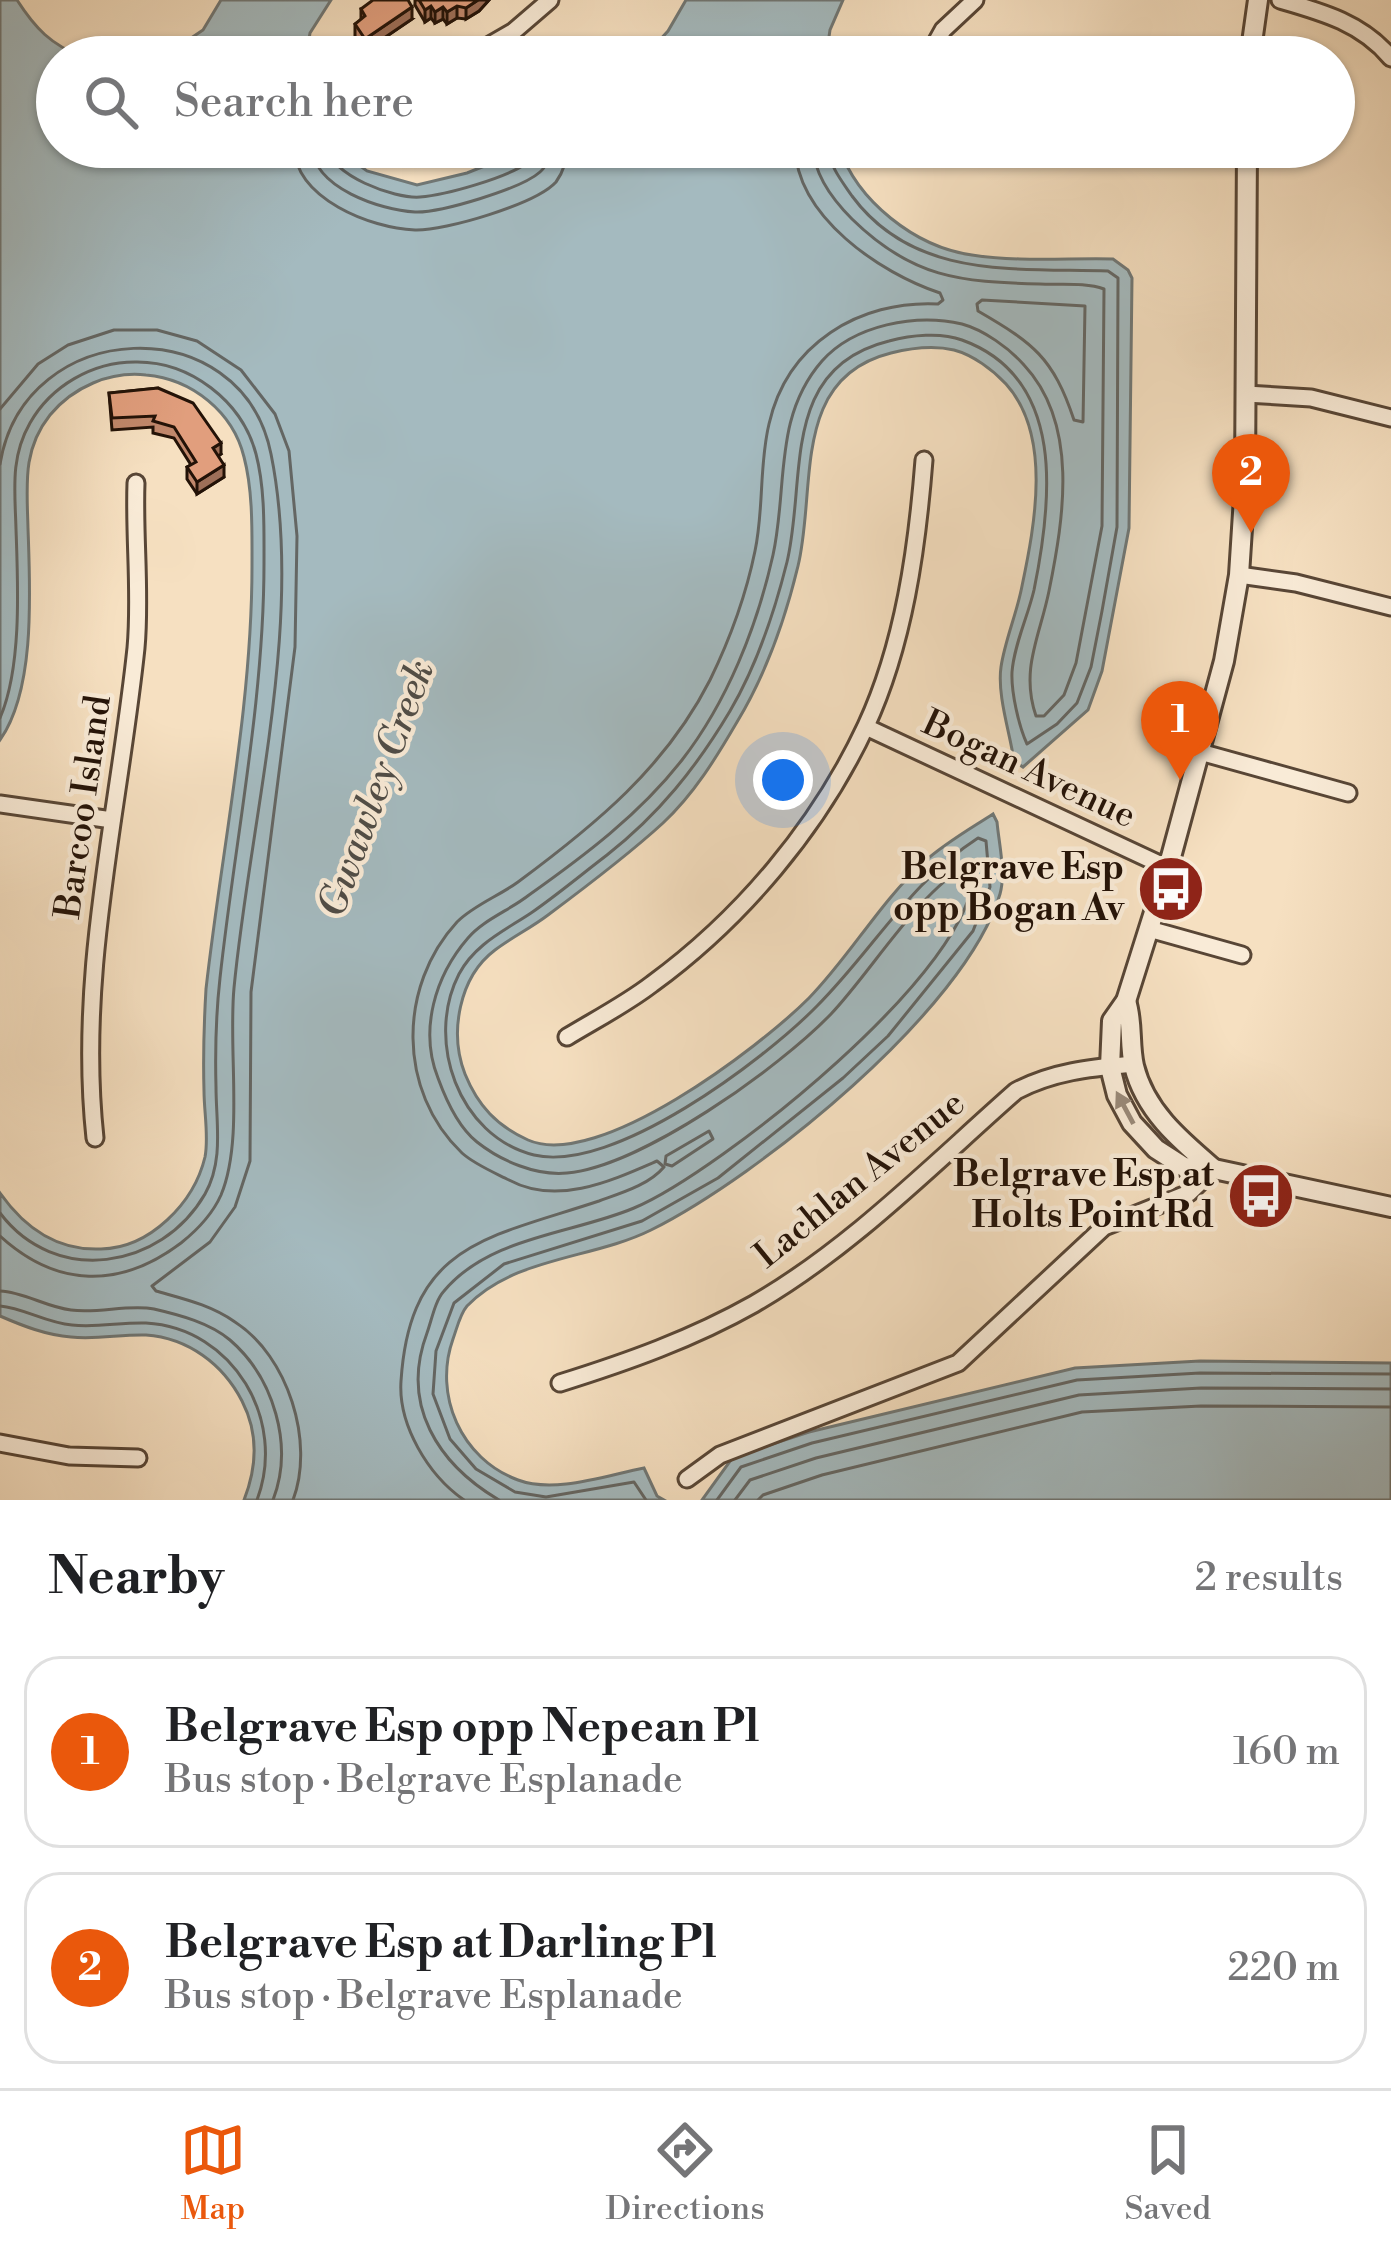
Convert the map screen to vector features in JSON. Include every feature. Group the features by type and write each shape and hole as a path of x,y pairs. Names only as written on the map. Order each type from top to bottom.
{"street":[{"path":"505,36 550,0"},
{"path":"939,36 975,0"},
{"path":"1253,36 1258,0"},
{"path":"1280,0 1341,19 1391,58"},
{"path":"1247,168 1239,575 1224,662 1168,868 1126,1000 1112,1021 1110,1066 1122,1106 1144,1138 1184,1167 1214,1169 1391,1207"},
{"path":"1246,394 1311,398 1391,418"},
{"path":"567,1037 651,986 726,921 772,874 820,805 866,727 900,622 918,536 924,460"},
{"name":"Barcoo Island","path":"95,1138 89,1084 91,1020 136,643 136,483"},
{"path":"1239,575 1296,583 1391,607"},
{"name":"Bogan Avenue","path":"866,727 1168,868"},
{"path":"1200,752 1348,793"},
{"path":"0,804 112,820"},
{"path":"1149,928 1242,955"},
{"path":"1126,1000 1134,1064 1156,1113 1214,1169"},
{"name":"Lachlan Avenue","path":"560,1383 655,1353 755,1303 843,1241 1016,1090 1043,1076 1134,1064"},
{"path":"688,1479 720,1455 958,1363 1104,1227 1189,1193 1214,1169"},
{"path":"0,1443 68,1456 138,1458"}],"water":[{"name":"Gwawley Creek","path":"0,0 17,0 48,36 36,36 36,168 363,168 417,185 480,168 849,168 874,203 930,242 989,257 1113,259 1132,278 1129,528 1102,671 1088,710 1023,767 1014,761 1000,678 1027,562 1036,481 1030,428 1020,405 995,373 954,350 906,350 859,366 837,386 822,411 809,471 798,566 787,606 757,685 721,749 663,823 542,920 495,950 465,990 458,1024 460,1058 482,1105 528,1140 558,1145 595,1138 676,1099 754,1045 809,998 924,862 993,814 997,822 1002,886 979,940 946,988 853,1086 800,1131 696,1205 628,1240 507,1278 462,1313 448,1360 447,1382 457,1423 481,1457 498,1470 533,1484 581,1482 644,1468 657,1496 664,1500 244,1500 254,1463 251,1426 234,1388 203,1355 161,1337 62,1336 0,1316 0,1193 20,1216 56,1241 85,1249 119,1247 167,1220 191,1191 205,1157 206,989 242,724 252,553 250,497 239,441 220,412 179,383 132,374 93,383 70,396 41,428 30,455 27,483 30,608 25,667 12,719 0,740"},
{"path":"221,0 331,0 310,36 194,36"},
{"path":"686,0 843,0 829,36 663,36"},
{"path":"1200,1361 1391,1363 1391,1500 702,1500 733,1457 809,1432 1075,1368"}],"building":[{"path":"373,0 408,0 412,7 369,36 363,36 355,24 365,16 361,9"},
{"path":"419,0 478,0 466,8 457,6 447,12 443,7 435,12 431,6 425,10"},
{"path":"158,388 193,403 221,443 213,448 224,465 197,482 187,467 196,462 174,427 153,421 155,416 112,418 109,393"}],"place":[{"name":"Belgrave Esp at Darling Pl","path":"1251,533"},
{"name":"Belgrave Esp opp Nepean Pl","path":"1180,780"},
{"name":"Belgrave Esp opp Bogan Av","path":"1171,889"},
{"name":"Belgrave Esp at Holts Point Rd","path":"1261,1196"}]}
